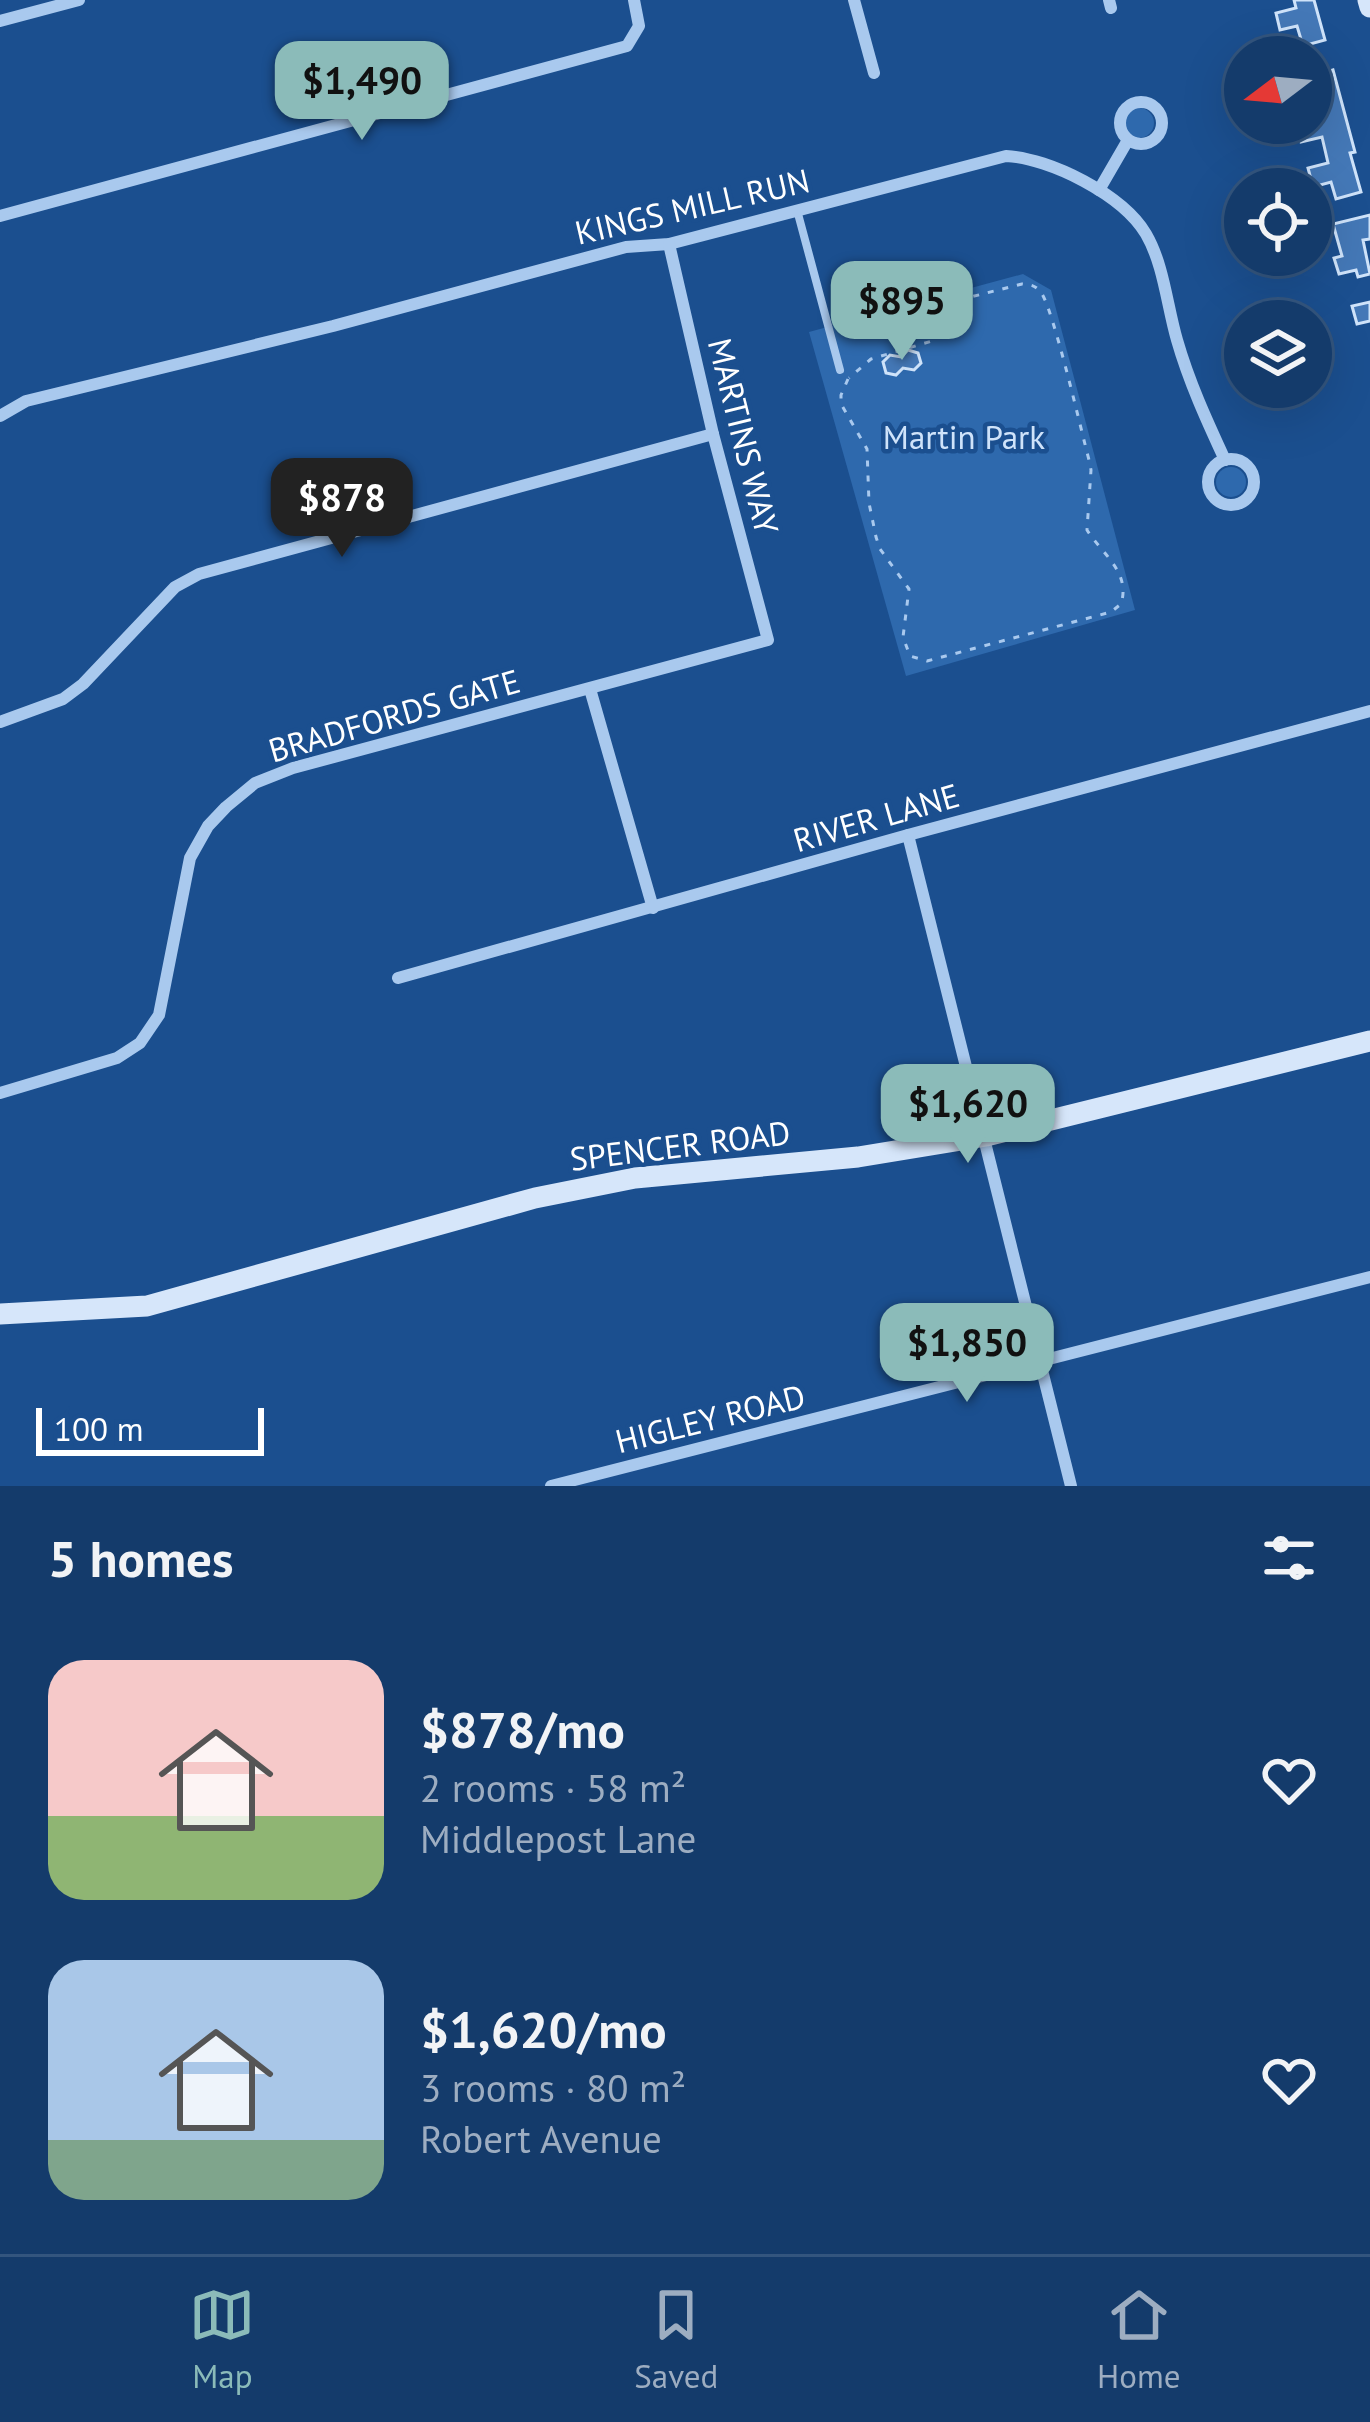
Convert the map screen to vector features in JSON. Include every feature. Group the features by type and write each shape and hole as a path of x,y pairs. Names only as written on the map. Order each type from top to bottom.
{"street":[{"path":"0,21 79,0"},
{"path":"0,216 627,46 640,26 634,0"},
{"path":"854,0 874,74"},
{"path":"1099,190 1128,140"},
{"name":"KINGS MILL RUN","path":"0,416 26,401 626,248 669,244 1006,157 1027,157 1099,190 1134,216 1148,237 1177,343 1225,460"},
{"name":"MARTINS WAY","path":"669,244 768,640"},
{"path":"0,722 63,698 83,684 175,587 199,574 713,434"},
{"name":"BRADFORDS GATE","path":"0,1093 117,1058 140,1042 159,1015 190,858 208,826 255,783 293,768 768,640"},
{"path":"590,689 652,908"},
{"name":"RIVER LANE","path":"398,978 1370,711"},
{"path":"908,835 1071,1486"},
{"name":"SPENCER ROAD","path":"0,1314 147,1306 535,1198 635,1178 858,1157 986,1136 1370,1041"},
{"name":"HIGLEY ROAD","path":"551,1486 1370,1276"}],"lane":[{"path":"796,210 840,376"}],"path":[{"path":"1022,284 1040,291 1091,470 1087,530 1115,564 1124,591 1121,604 1111,612 926,661 910,656 903,637 908,589 876,536 867,449 841,404 848,379 872,359 932,341 927,308 1022,284"},
{"path":"840,376 848,379"}],"green space":[{"path":"1139,108 1154,123 1139,138 1124,123"},
{"name":"Martin Park","path":"1023,274 1051,290 1135,610 906,676 809,332"},
{"path":"1231,467 1246,482 1231,497 1216,482"}],"building":[{"path":"1294,0 1314,0 1324,36 1300,36 1297,26 1280,30 1276,13 1296,8"},
{"path":"1332,70 1361,192 1336,199 1332,168 1308,168 1328,163 1324,144 1332,144"},
{"path":"1370,215 1370,239 1363,240 1370,274 1358,277 1356,270 1339,274 1334,258 1342,256 1333,224"},
{"path":"1370,302 1370,321 1357,324 1352,306"},
{"path":"908,350 918,353 921,363 914,370 886,373 883,362"}]}
